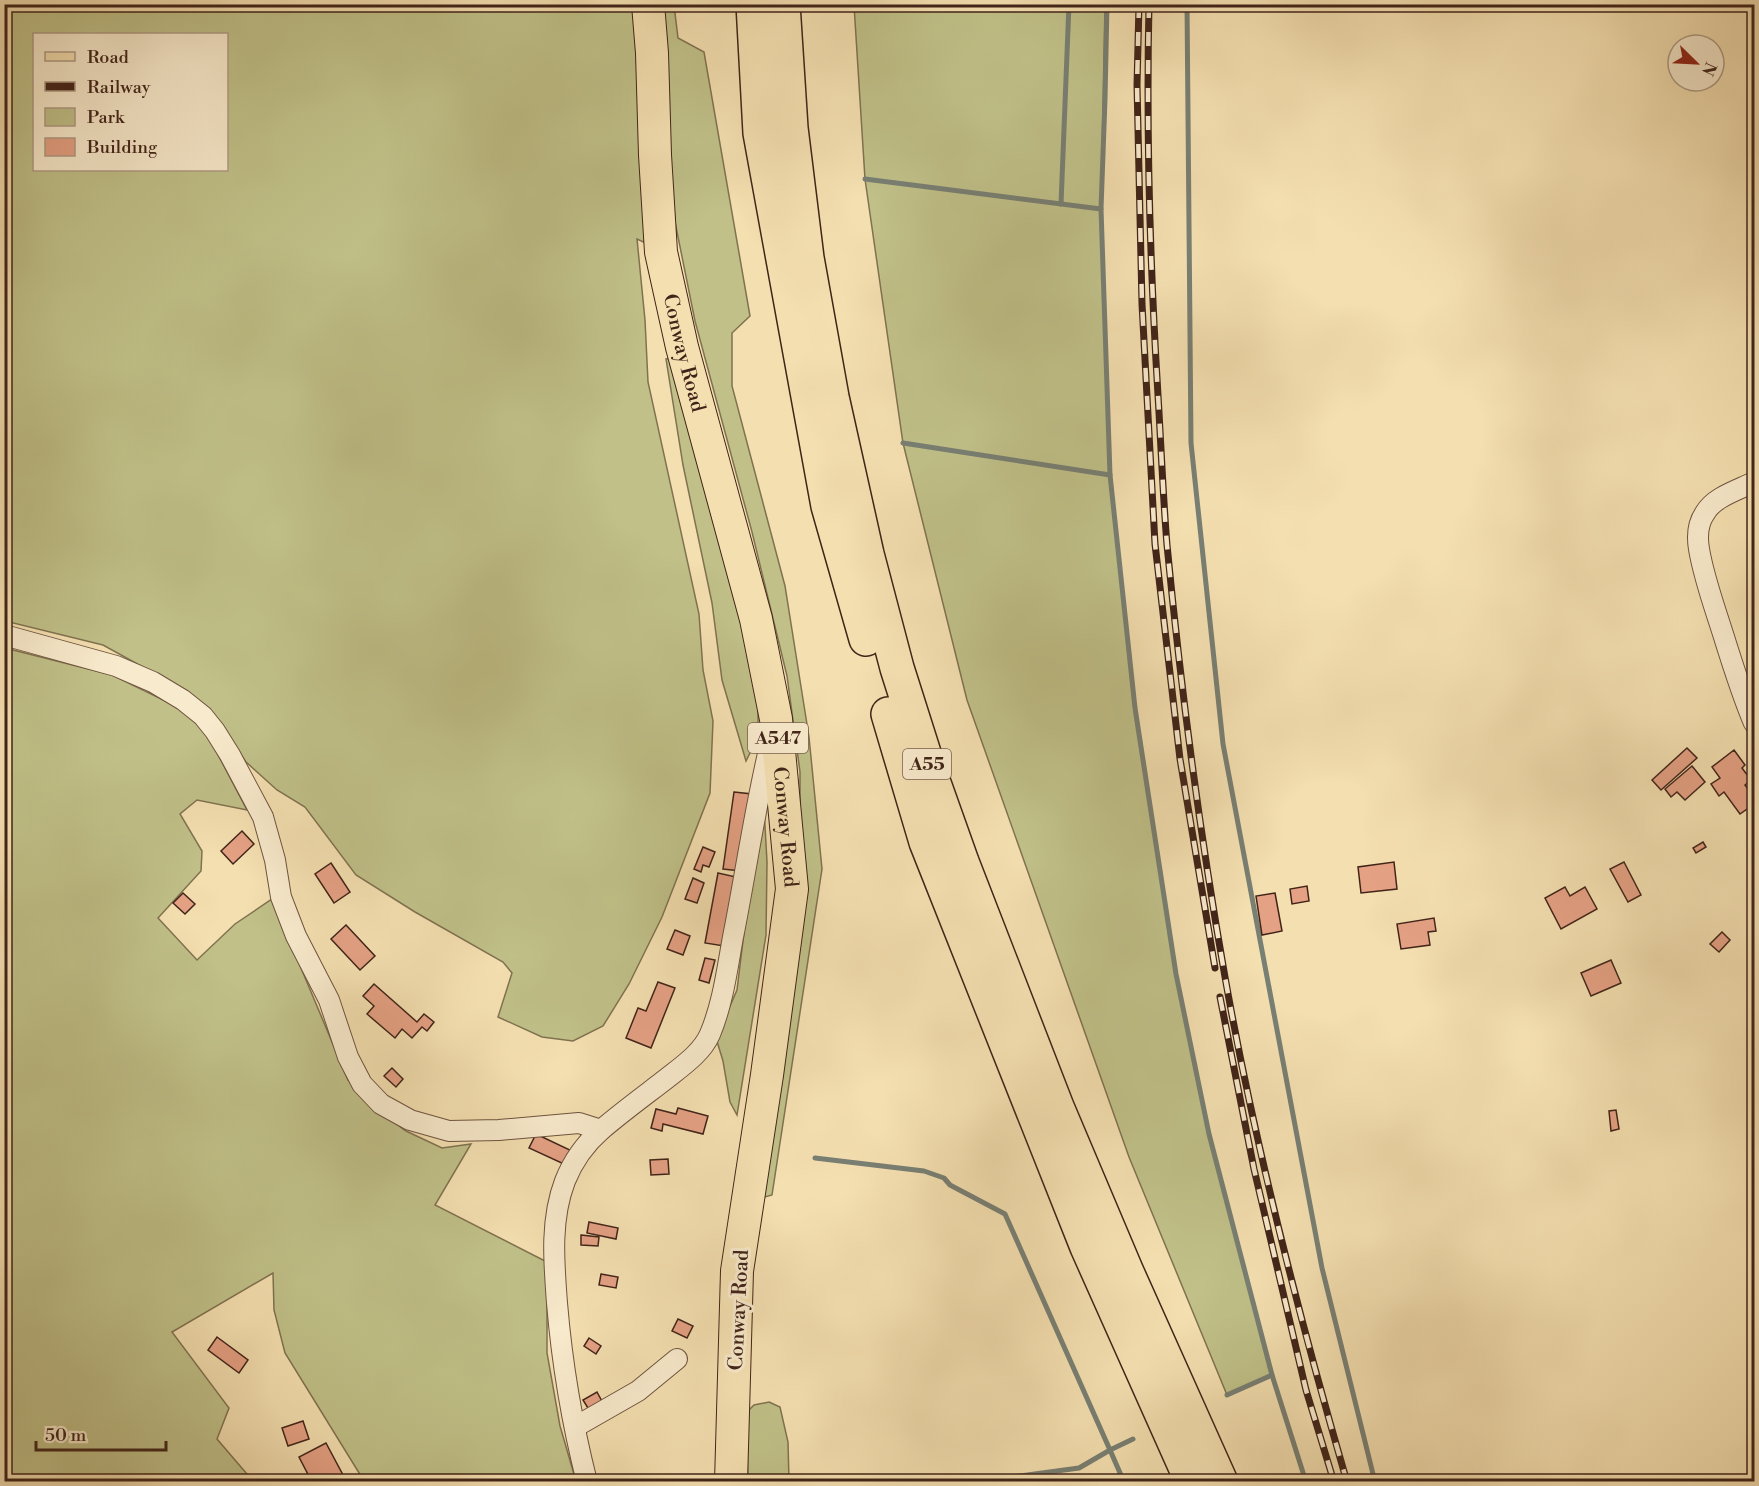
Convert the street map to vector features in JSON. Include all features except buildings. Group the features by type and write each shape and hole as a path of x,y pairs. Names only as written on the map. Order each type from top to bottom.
{"highway":[{"name":"A55","path":"753,4 760,133 828,506 922,831 1087,1247 1192,1482"},
{"name":"A55","path":"783,4 791,128 807,258 832,397 867,554 897,668 962,862 1057,1107 1131,1281 1221,1482"}],"main road":[{"name":"Conway Road","path":"648,4 652,53 654,155 661,252 682,347 756,619 776,719 792,889 737,1271 731,1482"}],"street":[{"path":"1755,482 1713,504 1704,513 1698,536 1712,601 1746,704 1755,723"},
{"path":"4,635 117,666 153,682 183,700 203,716 230,755 263,817 275,860 280,897 296,936 329,1000 348,1057 362,1084 381,1104 410,1120 449,1131 499,1130 579,1123 601,1130"},
{"path":"587,1482 575,1427 560,1334 554,1262 556,1219 565,1182 580,1152 601,1130 689,1061 709,1037 721,1004 759,788 776,719"},
{"path":"575,1427 638,1390 677,1359"}],"green space":[{"path":"4,5 634,5 650,245 637,239 648,382 699,614 703,670 713,721 710,793 662,917 629,984 603,1026 573,1041 542,1037 498,1017 512,973 503,962 356,875 305,807 277,790 246,762 214,715 179,687 103,645 5,621"},
{"path":"659,5 674,5 678,38 704,52 750,316 732,333 732,386 785,586 809,737 822,869 772,1195 765,1197 760,1192 800,889 800,772 787,676 752,532 695,321 675,222"},
{"path":"854,5 1105,5 1101,209 1110,475 1135,708 1176,974 1209,1134 1272,1375 1227,1395 1129,1157 967,700 903,443 865,179"},
{"path":"674,358 740,602 758,701 758,737 746,761 722,680 712,603 683,465 666,359"},
{"path":"5,648 112,675 178,707 205,730 247,810 197,800 180,814 202,851 201,871 158,918 197,960 235,924 272,899 348,1080 371,1105 406,1131 442,1148 471,1144 435,1205 547,1262 547,1353 560,1426 576,1481 364,1481 285,1353 274,1310 273,1273 172,1332 229,1408 217,1439 253,1481 5,1482"},
{"path":"764,808 767,862 766,935 737,1115 730,1102 723,1061 716,1038 737,990 754,850"},
{"path":"769,1402 780,1407 788,1442 789,1481 748,1481 746,1413 754,1405"}],"waterway":[{"path":"1061,204 1069,4"},
{"path":"1107,4 1101,209 1110,475 1135,708 1176,974 1209,1134 1272,1375 1306,1482"},
{"path":"1187,4 1191,443 1223,744 1322,1268 1375,1482"},
{"path":"865,179 1101,209"},
{"path":"903,443 1110,475"},
{"path":"815,1158 924,1171 944,1178 950,1185 1005,1214 1110,1450 1079,1468 976,1482"},
{"path":"1227,1395 1272,1375"},
{"path":"1124,1482 1110,1450 1133,1439"}],"railway":[{"path":"1139,4 1137,85 1142,304 1155,544 1180,759 1215,968"},
{"path":"1149,4 1149,200 1163,489 1172,599 1192,762 1216,924 1250,1104 1295,1294 1347,1482"},
{"path":"1220,997 1254,1169 1306,1390 1334,1482"}]}
